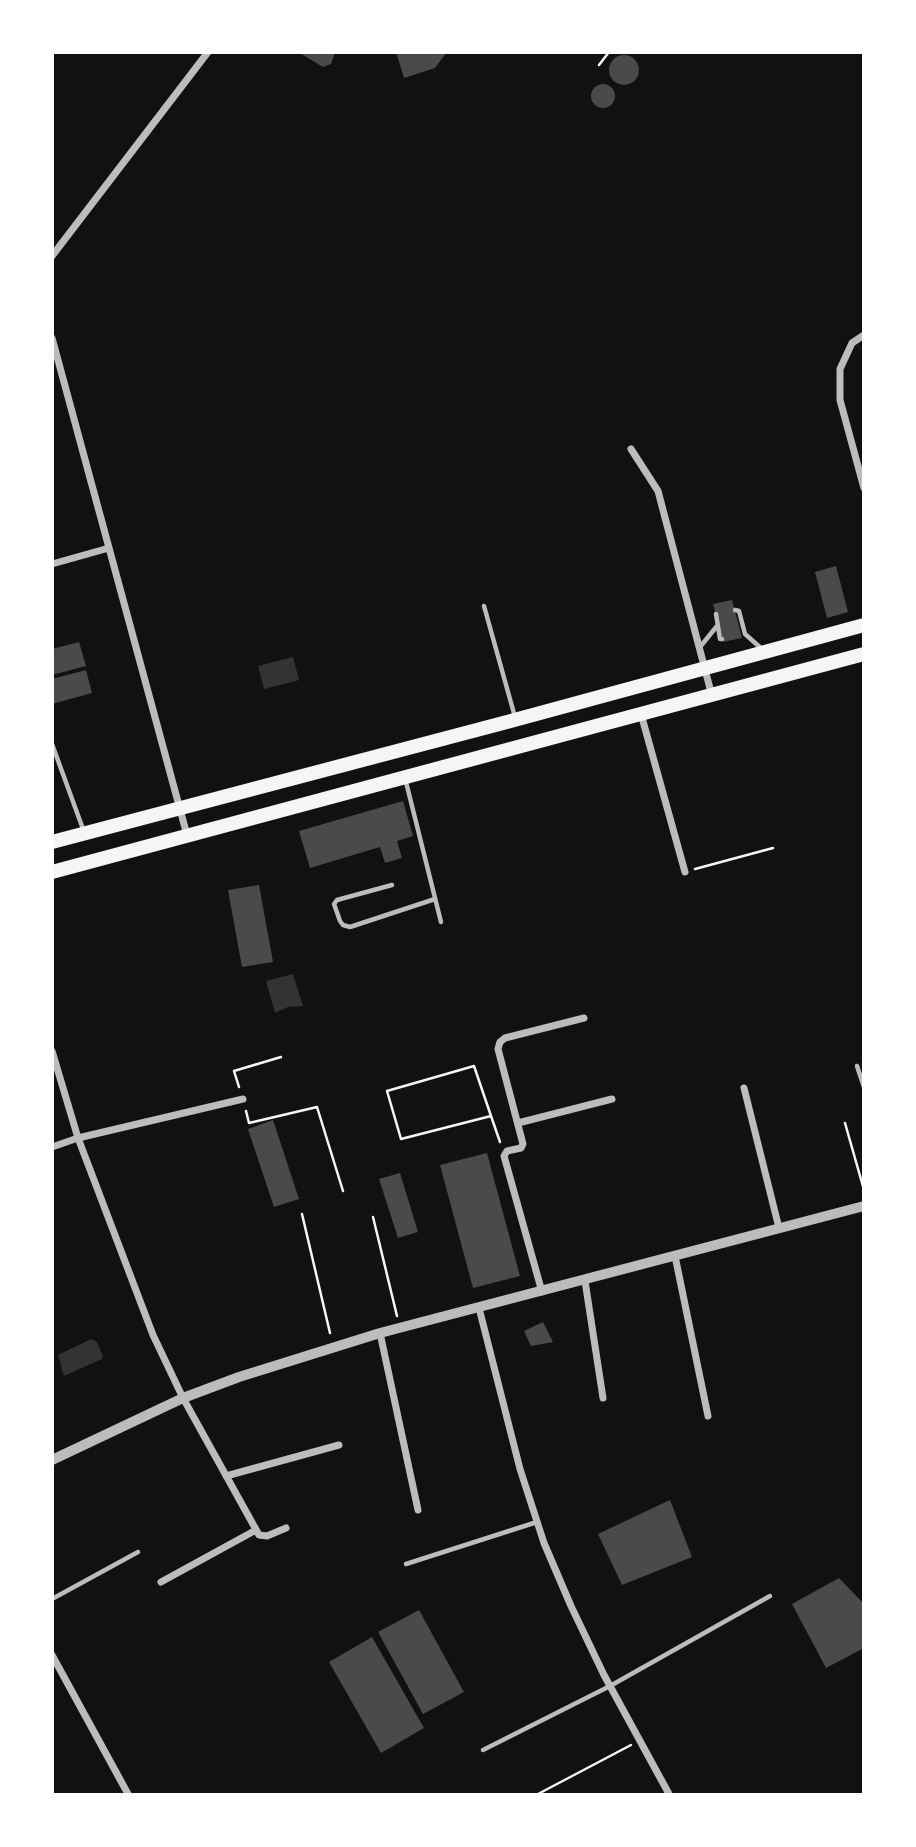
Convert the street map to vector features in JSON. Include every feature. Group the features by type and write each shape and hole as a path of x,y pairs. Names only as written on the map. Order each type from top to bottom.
{"main road":[{"path":"52,842 863,625"},
{"path":"52,872 863,654"}],"street":[{"path":"52,257 208,52"},
{"path":"863,335 852,343 839,369 840,400 863,488"},
{"path":"52,338 187,835"},
{"path":"631,449 658,491 712,695"},
{"path":"52,564 109,548"},
{"path":"641,715 684,872"},
{"path":"542,1292 504,1156 507,1152 521,1148 523,1144 498,1049 505,1038 584,1018"},
{"path":"52,1052 78,1138 153,1335 183,1398 259,1535 267,1536 286,1528"},
{"path":"744,1088 779,1228"},
{"path":"52,1147 78,1138 243,1099"},
{"path":"518,1123 612,1099"},
{"path":"52,1460 183,1398 239,1377 400,1328 863,1206"},
{"path":"675,1256 708,1416"},
{"path":"585,1281 603,1398"},
{"path":"479,1308 520,1469 537,1522 570,1606 669,1794"},
{"path":"380,1334 418,1510"},
{"path":"226,1476 339,1445"},
{"path":"161,1582 256,1530"},
{"path":"52,1656 128,1794"}],"lane":[{"path":"484,606 515,719"},
{"path":"735,610 739,611 743,635 765,652"},
{"path":"716,614 722,639"},
{"path":"700,648 717,625"},
{"path":"52,744 84,833"},
{"path":"405,777 441,922"},
{"path":"392,885 337,900 334,904 343,925 350,927 435,899"},
{"path":"857,1066 863,1087"},
{"path":"407,1564 537,1522"},
{"path":"52,1599 138,1552"},
{"path":"483,1750 610,1686 770,1596"}],"path":[{"path":"599,65 609,52"},
{"path":"684,872 773,848"},
{"path":"281,1058 234,1071 249,1123 317,1107 343,1191"},
{"path":"491,1116 401,1139 387,1091 474,1066 491,1116 504,1156"},
{"path":"845,1123 863,1190"},
{"path":"302,1214 333,1348"},
{"path":"373,1217 400,1328"},
{"path":"538,1794 640,1741"}],"shaded area":[{"path":"293,657 299,680 264,689 258,666"},
{"path":"293,974 303,1006 288,1007 275,1013 266,981"},
{"path":"91,1339 97,1342 102,1359 64,1376 58,1355"}],"building":[{"path":"298,52 335,52 331,64 323,67"},
{"path":"396,52 447,52 435,68 404,78"},
{"path":"624,55 635,59 639,70 635,81 624,85 613,81 609,70 613,59"},
{"path":"603,84 612,87 615,96 612,105 603,108 594,105 591,96 594,87"},
{"path":"836,566 848,612 827,618 815,572"},
{"path":"732,600 742,638 723,642 713,604"},
{"path":"79,642 86,666 52,675 52,649"},
{"path":"86,670 92,693 52,704 52,679"},
{"path":"403,801 413,836 397,841 402,858 385,863 380,847 310,868 299,831"},
{"path":"259,885 273,962 242,967 228,890"},
{"path":"273,1120 299,1199 274,1207 248,1129"},
{"path":"487,1153 520,1276 473,1288 440,1165"},
{"path":"400,1173 418,1232 398,1238 379,1179"},
{"path":"543,1322 553,1342 531,1346 524,1331"},
{"path":"670,1500 692,1557 622,1585 598,1534"},
{"path":"839,1578 864,1604 864,1648 826,1668 792,1604"},
{"path":"419,1610 464,1692 423,1714 378,1632"},
{"path":"372,1637 424,1728 381,1753 329,1662"}]}
